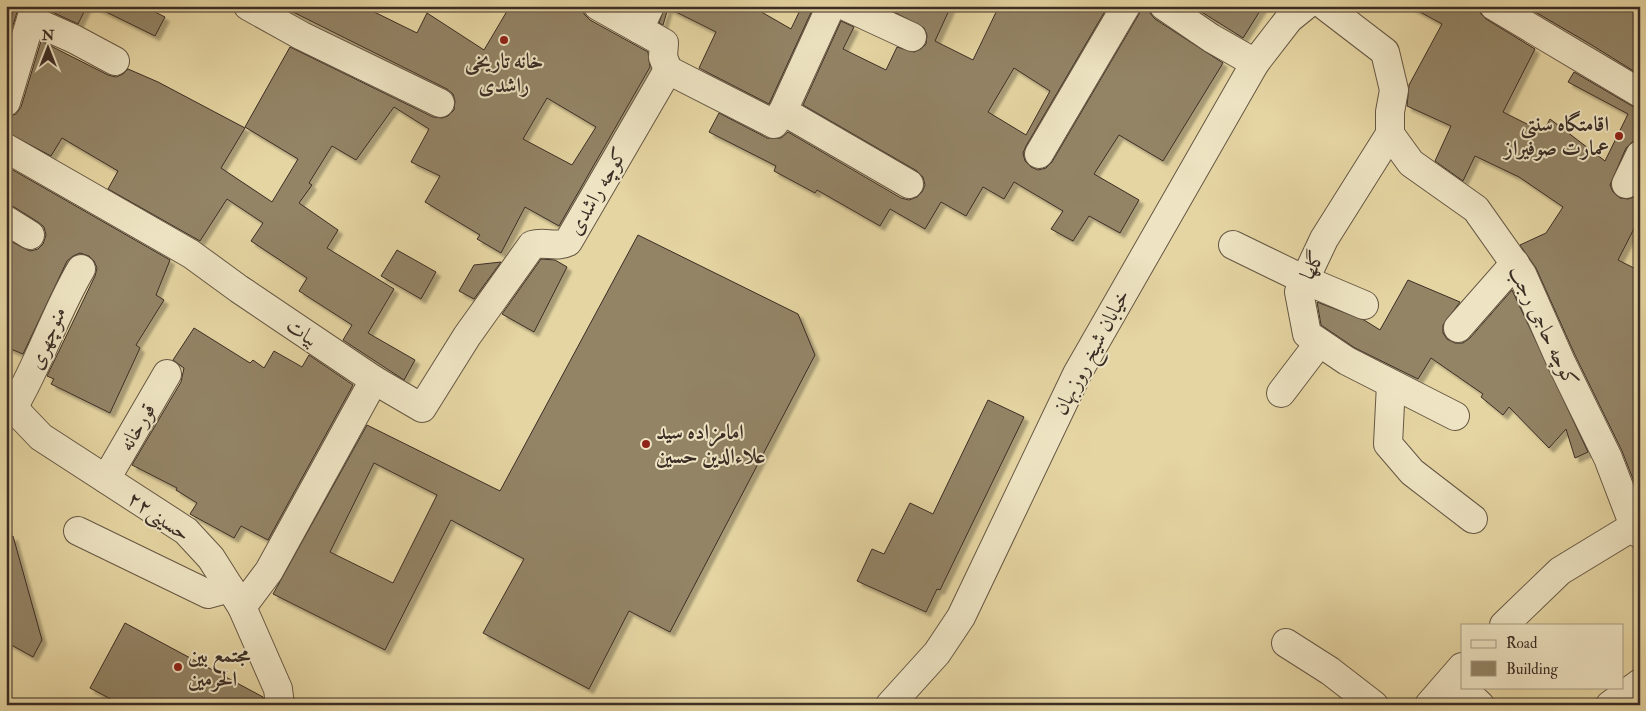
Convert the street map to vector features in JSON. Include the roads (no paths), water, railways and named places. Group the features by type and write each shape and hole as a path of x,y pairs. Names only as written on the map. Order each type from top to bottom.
{"street":[{"path":"248,6 302,36 440,103"},
{"path":"598,6 645,18 664,43 662,57 668,70 778,117 909,184"},
{"path":"778,117 831,6"},
{"path":"845,6 912,37"},
{"path":"1039,154 1126,6"},
{"path":"1164,6 1256,64"},
{"name":"خیابان شیخ روزبهان","path":"890,705 937,653 961,617 1076,374 1256,64 1289,19 1305,6"},
{"path":"1325,6 1385,52 1394,90 1390,112 1390,134"},
{"path":"1494,6 1640,92"},
{"path":"6,102 33,13 74,39 115,61"},
{"name":"کوچه راشدی","path":"374,380 422,408 467,336 532,244 540,242 559,246 568,242 668,70"},
{"name":"کوچه حاجی رجب","path":"1390,134 1411,163 1476,209 1522,274 1561,362 1600,442 1638,530"},
{"name":"گلها","path":"1390,134 1324,239 1299,292 1307,334 1347,361 1455,416"},
{"name":"بیات","path":"6,148 191,254 238,289 374,380"},
{"path":"1626,184 1640,155"},
{"path":"6,220 30,235"},
{"path":"1233,245 1305,280 1364,305"},
{"path":"1458,328 1514,264"},
{"name":"منوچهری","path":"10,399 30,380 63,300 81,269"},
{"path":"1281,393 1320,343"},
{"name":"قورخانه","path":"106,479 168,374"},
{"path":"78,531 208,594 236,598 269,571 374,380"},
{"path":"1391,384 1388,444 1412,472 1473,519"},
{"name":"حسینی۲۲","path":"10,399 41,437 186,531 211,558 236,598 278,690 280,705"},
{"path":"1505,624 1560,571 1638,530"},
{"path":"1286,643 1330,671 1374,705"},
{"path":"1429,705 1457,673"},
{"path":"1610,705 1640,682"},
{"path":"1468,688 1480,705"}],"place":[{"name":"خانه تاریخی راشدی","path":"504,40"},
{"name":"اقامتگاه سنتی عمارت صوفیراز","path":"1619,136"},
{"name":"امامزاده سید علاءالدین حسین","path":"646,444"},
{"name":"مجتمع بین الحرمین","path":"178,667"}]}
